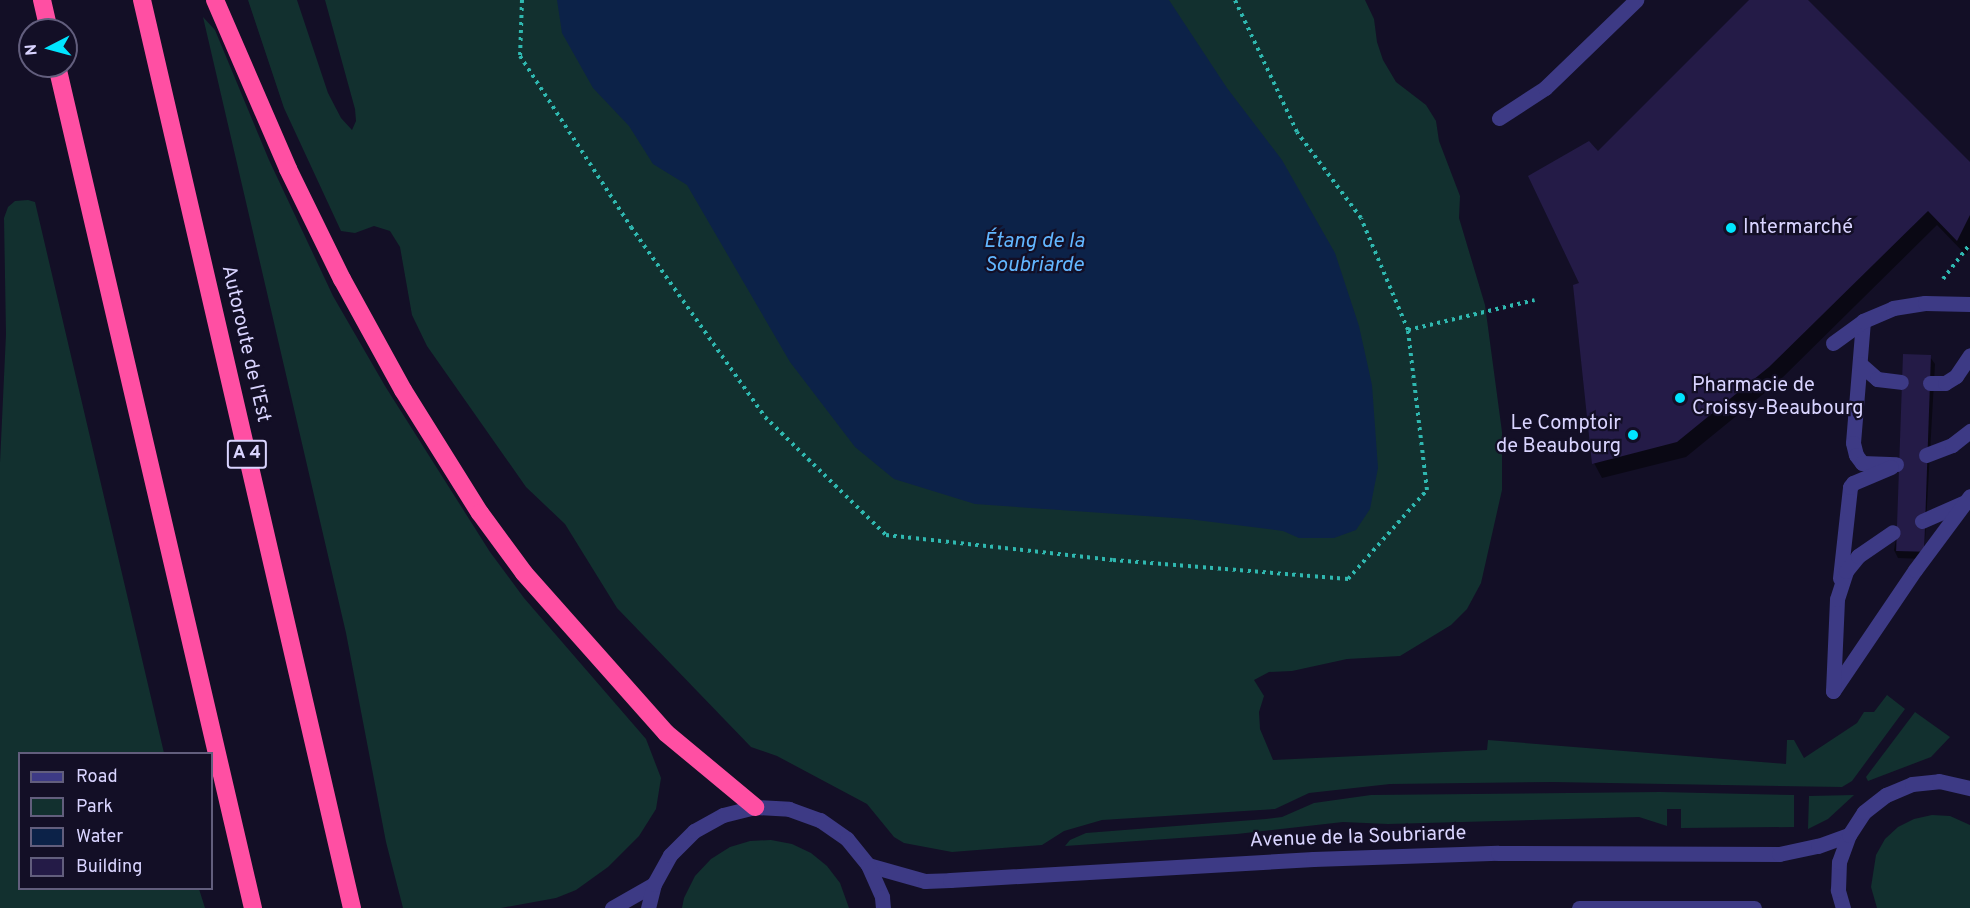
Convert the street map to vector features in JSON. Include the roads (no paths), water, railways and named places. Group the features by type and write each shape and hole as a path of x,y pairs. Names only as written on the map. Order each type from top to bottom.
{"highway":[{"path":"42,0 46,18"},
{"name":"Autoroute de l’Est","path":"142,0 352,908"},
{"path":"215,0 288,169 342,279 403,390 480,513 524,573 666,733 756,807"},
{"path":"60,78 253,908"}],"street":[{"path":"1499,118 1545,88 1636,0"},
{"path":"1833,344 1863,321 1893,308 1925,303 1970,304"},
{"path":"1863,321 1853,443 1856,455 1862,463 1896,464 1852,483 1850,487 1838,599 1833,691 1968,499"},
{"path":"1930,383 1945,382 1956,376 1970,355"},
{"path":"1860,364 1877,379 1901,382"},
{"path":"1926,455 1952,445 1970,431"},
{"path":"1922,521 1968,499"},
{"path":"1838,599 1846,571 1852,563 1893,532"},
{"path":"1843,908 1838,890 1839,862 1849,835 1864,812 1894,791 1912,784 1969,782"},
{"path":"648,908 654,884 670,855 694,831 723,815 756,807 789,809 820,820 847,839 868,865 882,897 883,908"},
{"name":"Avenue de la Soubriarde","path":"868,865 925,881 1313,859 1498,853 1779,854 1818,846 1849,835"},
{"path":"612,908 654,884"},
{"path":"1579,908 1754,908"}],"water":[{"name":"Étang de la Soubriarde","path":"557,0 1169,0 1227,88 1282,160 1335,253 1359,326 1372,385 1378,468 1370,509 1356,530 1334,538 1299,538 1283,531 1188,519 975,504 894,479 855,447 790,362 687,185 653,164 629,126 593,88 562,33"}],"place":[{"name":"Intermarché","path":"1731,228"},
{"name":"Pharmacie de Croissy-Beaubourg","path":"1680,398"},
{"name":"Le Comptoir de Beaubourg","path":"1633,435"}]}
